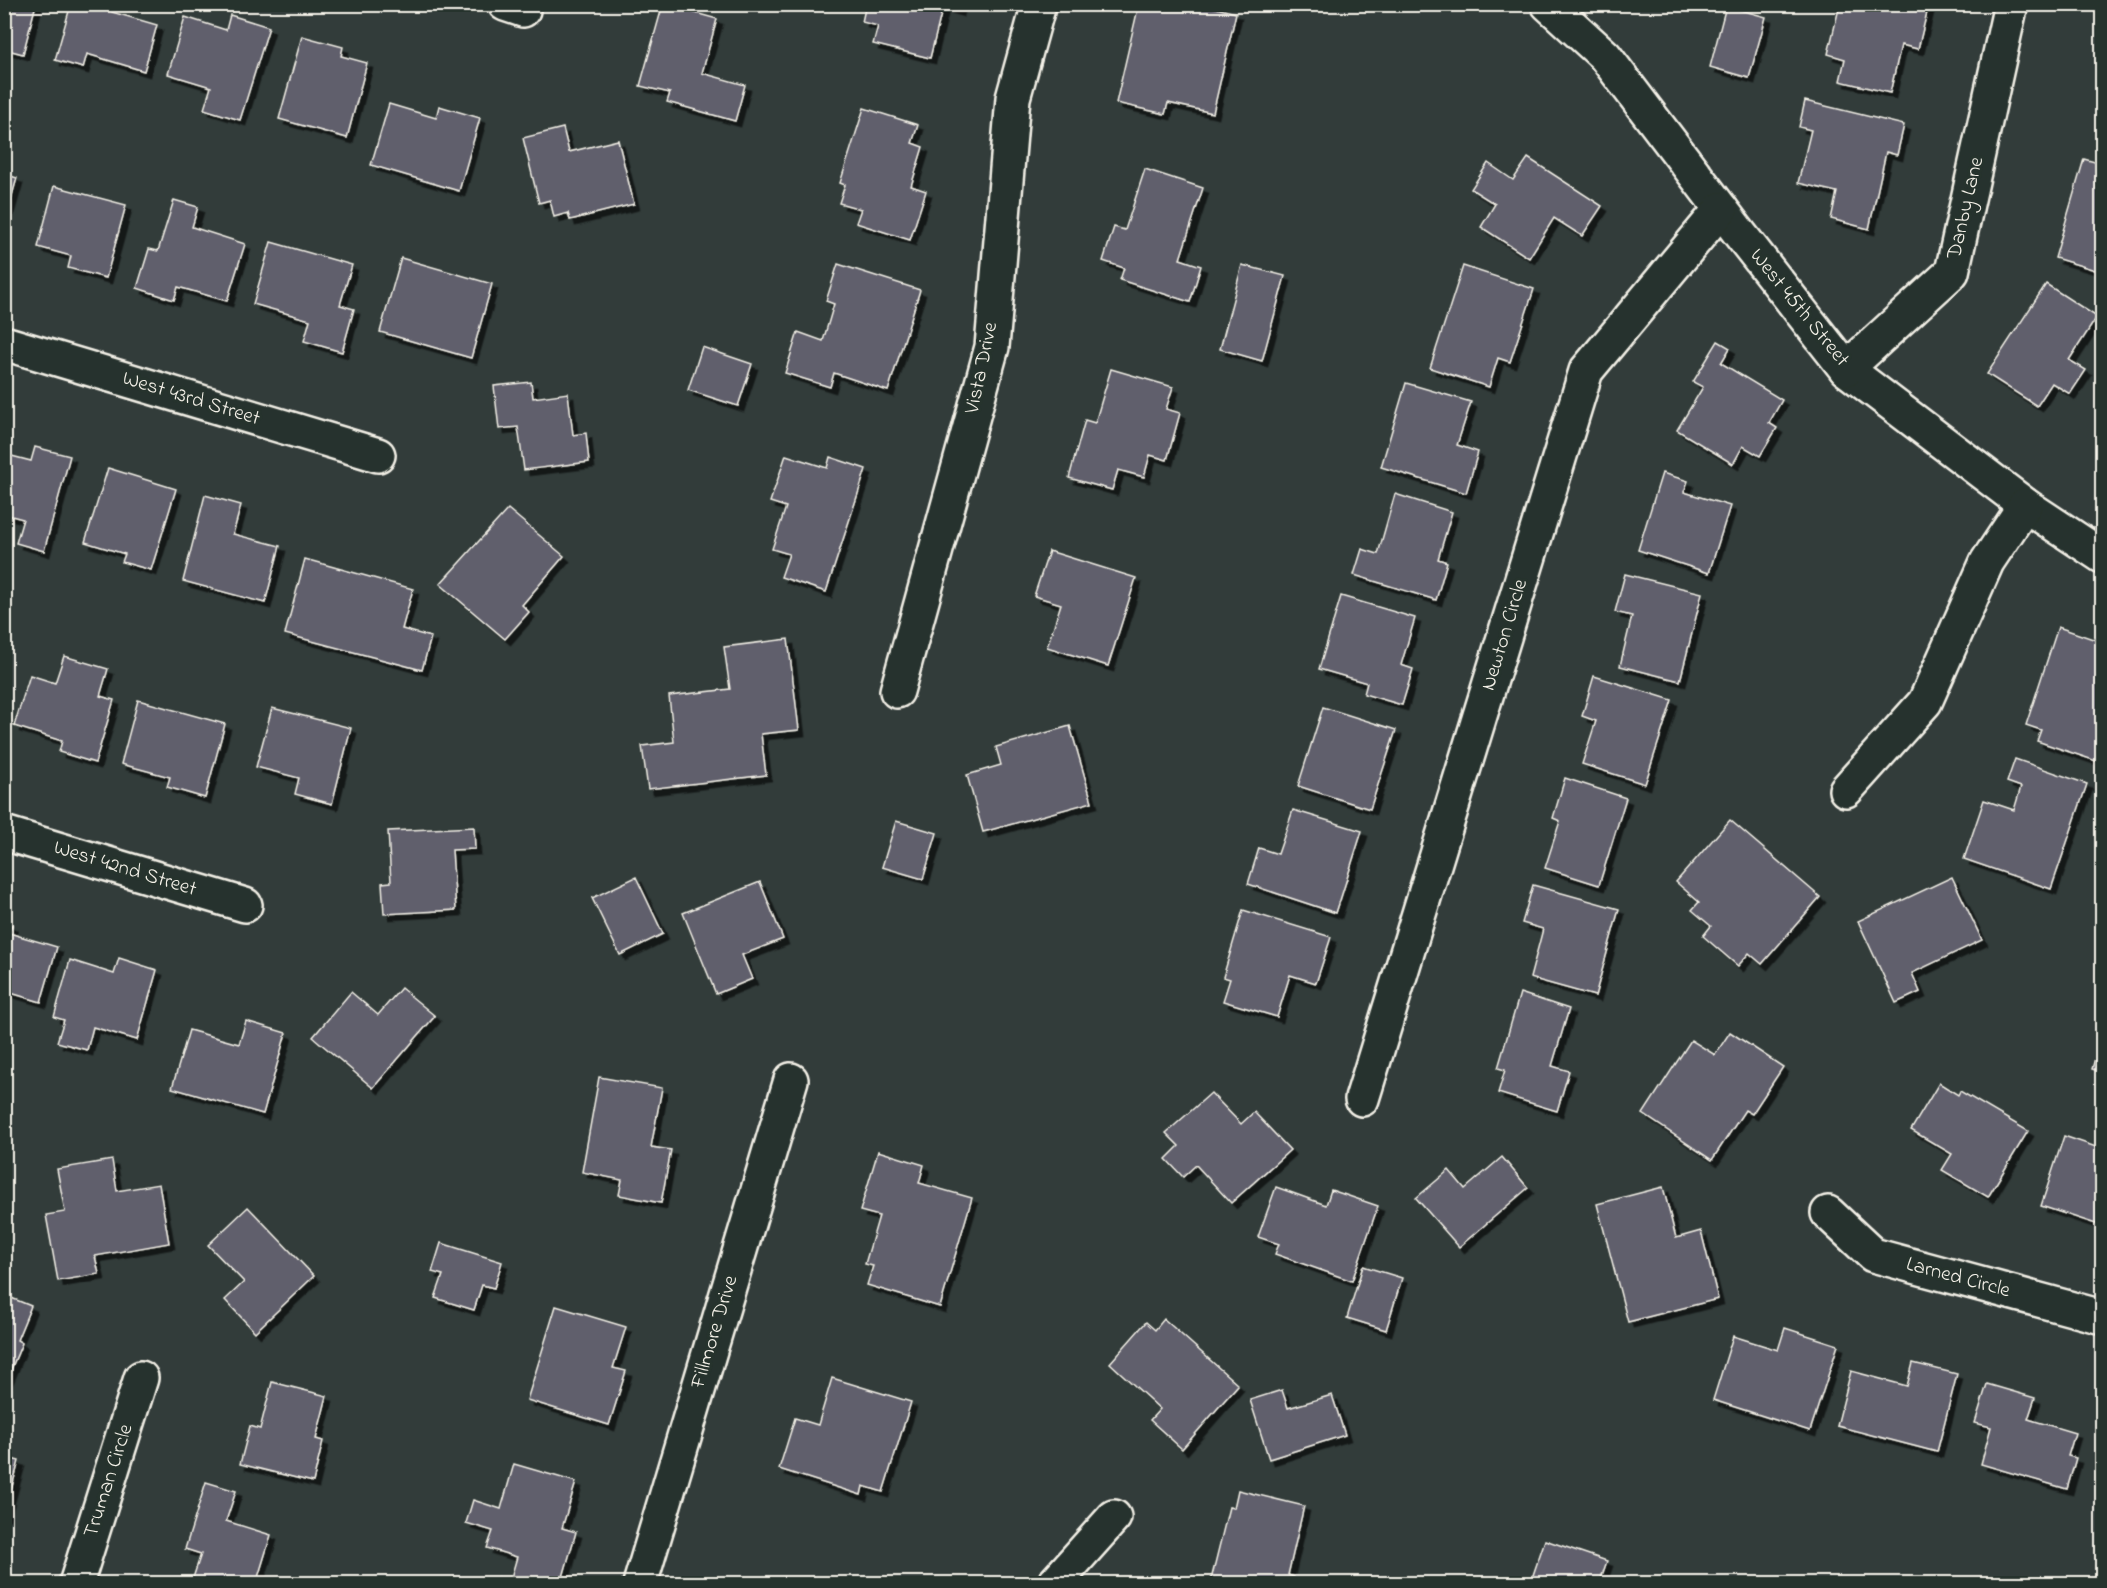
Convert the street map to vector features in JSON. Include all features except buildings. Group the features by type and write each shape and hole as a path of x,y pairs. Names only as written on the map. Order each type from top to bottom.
{"street":[{"name":"Vista Drive","path":"897,691 992,347 1013,98 1039,4"},
{"name":"West 45th Street","path":"1548,4 1605,56 1846,369 2025,505 2103,556"},
{"name":"Danby Lane","path":"1846,369 1952,272 2012,4"},
{"name":"Newton Circle","path":"1362,1099 1586,371 1721,209"},
{"name":"West 43rd Street","path":"4,343 378,455"},
{"path":"1846,790 1925,702 1987,562 2025,505"},
{"name":"West 42nd Street","path":"4,833 245,905"},
{"name":"Fillmore Drive","path":"640,1584 791,1080"},
{"name":"Larned Circle","path":"1828,1213 1873,1255 2103,1317"},
{"name":"Truman Circle","path":"76,1584 141,1378"},
{"path":"1054,1584 1114,1517"}]}
